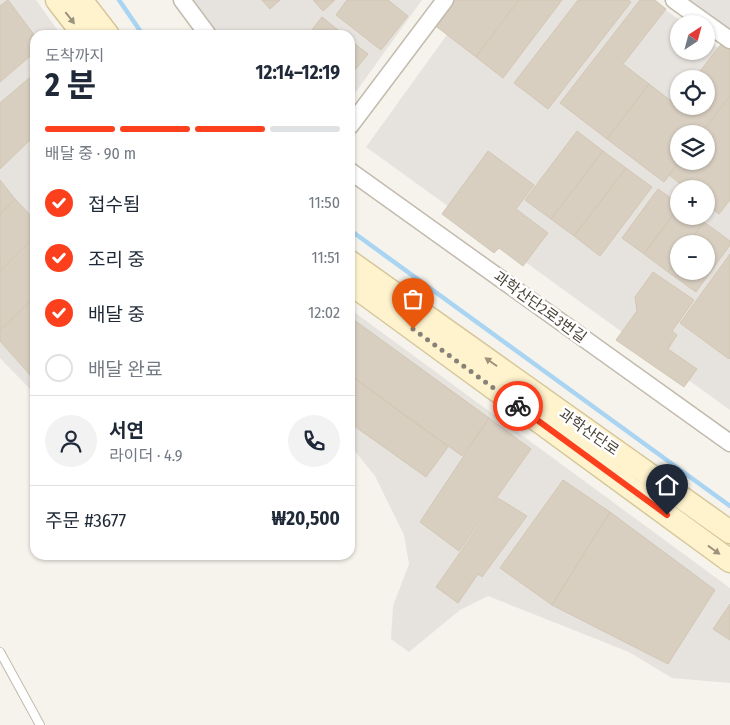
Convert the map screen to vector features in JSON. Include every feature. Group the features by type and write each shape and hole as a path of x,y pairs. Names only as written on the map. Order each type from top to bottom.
{"main road":[{"path":"57,0 80,30"},
{"path":"81,0 104,30"},
{"name":"과학산단로","path":"355,266 730,532"},
{"name":"과학산단로","path":"355,287 730,561"}],"street":[{"path":"182,0 204,30"},
{"path":"355,119 445,0"},
{"path":"674,0 730,40"},
{"name":"과학산단2로3번길","path":"355,175 730,443"}],"lane":[{"path":"0,652 40,725"}],"shaded area":[{"path":"0,0 36,0 57,30 30,30 30,389 0,358"},
{"path":"180,0 422,0 355,93 355,30 205,30"},
{"path":"472,0 652,0 673,15 670,15 670,60 715,60 715,45 730,56 730,410 366,147"},
{"path":"688,0 730,0 730,30 715,19 715,15 709,15"},
{"path":"355,313 730,588 730,683 672,678 629,652 488,596 460,610 409,652 391,639 393,606 409,564 404,535 375,476 355,451"}],"building":[{"path":"8,0 30,30 30,56 0,82 0,6"},
{"path":"262,0 280,0 270,9"},
{"path":"313,0 335,0 323,11"},
{"path":"347,0 388,0 408,16 381,50 336,15"},
{"path":"451,0 519,0 476,57 433,24"},
{"path":"519,0 562,0 503,78 476,57"},
{"path":"578,0 628,0 631,2 548,109 514,83"},
{"path":"640,0 655,0 666,9 623,64 649,84 607,139 560,103"},
{"path":"322,17 338,30 312,30"},
{"path":"725,39 730,44 730,96 708,125 670,125 670,170 673,170 664,182 607,139 649,84 670,100 670,115 715,115 715,70 701,70 709,60 715,60 715,52"},
{"path":"355,44 368,54 355,70"},
{"path":"30,77 30,140 0,169 0,103"},
{"path":"730,96 730,200 719,214 715,211 715,180 675,180 669,175 673,170 715,170 715,125 708,125"},
{"path":"577,131 603,151 551,219 525,200"},
{"path":"488,151 534,185 516,209 548,233 523,266 499,248 494,253 442,214"},
{"path":"603,151 626,168 574,236 551,219"},
{"path":"626,168 652,187 600,256 574,236"},
{"path":"0,180 15,199 0,215"},
{"path":"658,189 670,198 670,219 644,254 622,238"},
{"path":"15,199 30,215 30,241 0,271 0,215"},
{"path":"670,219 670,225 702,225 695,235 670,235 670,269 668,272 644,254"},
{"path":"702,225 708,225 730,241 730,245 715,266 715,235 695,235"},
{"path":"30,241 30,302 0,330 0,271"},
{"path":"730,254 729,359 680,323 711,280 715,280 715,275"},
{"path":"653,272 694,300 672,331 677,335 668,349 697,369 684,387 616,340 637,311 635,297"},
{"path":"679,280 705,280 696,292"},
{"path":"30,302 30,375 0,341 0,330"},
{"path":"355,321 489,418 462,456 355,379"},
{"path":"355,379 448,447 426,477 355,427"},
{"path":"489,418 531,449 459,551 420,522"},
{"path":"563,480 610,512 552,605 500,568"},
{"path":"498,498 527,516 482,577 478,574 458,603 436,587"},
{"path":"610,512 715,590 668,664 552,605"},
{"path":"730,604 730,640 713,629"}],"waterway":[{"path":"119,0 140,30"},
{"path":"355,234 730,506"}],"way so far":[{"path":"413,329 518,406"}],"route":[{"path":"518,406 667,515"}]}
